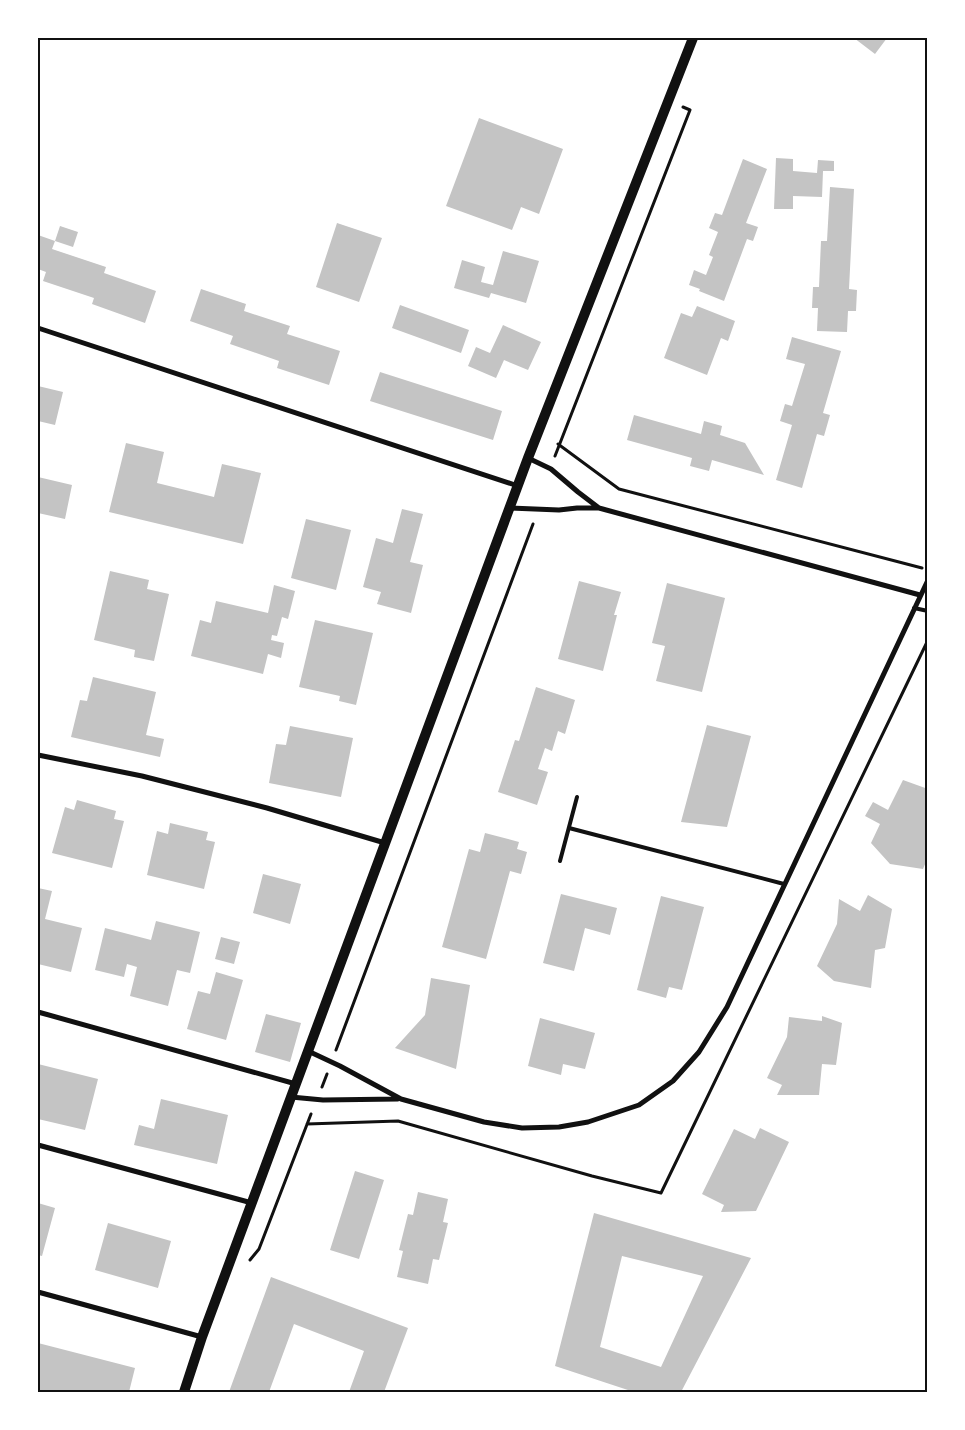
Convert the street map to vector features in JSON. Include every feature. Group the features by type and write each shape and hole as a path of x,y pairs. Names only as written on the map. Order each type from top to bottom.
{"main road":[{"path":"184,1392 202,1337 528,458 693,38"}],"street":[{"path":"38,328 518,486"},
{"path":"528,458 551,469 598,508"},
{"path":"510,508 538,510 598,508 920,595"},
{"path":"308,1051 401,1099 484,1122 522,1128 559,1127 588,1122 639,1105 674,1081 699,1052 727,1007 928,580"},
{"path":"38,755 152,778 267,808 385,844"},
{"path":"38,1012 296,1084"},
{"path":"291,1097 317,1100 401,1099"},
{"path":"38,1144 252,1203"},
{"path":"38,1292 202,1337"}],"lane":[{"path":"914,608 928,612"},
{"path":"560,861 577,797"},
{"path":"569,828 784,884"}],"path":[{"path":"551,469 558,444 690,110 668,101"},
{"path":"558,444 619,488 928,569"},
{"path":"248,1262 259,1249 332,1062 538,510"},
{"path":"307,1124 398,1121 592,1176 661,1193 928,640"}],"building":[{"path":"854,38 887,38 875,54"},
{"path":"479,118 563,149 539,214 521,207 512,230 446,206"},
{"path":"776,158 793,159 793,171 817,173 818,160 834,161 834,171 823,171 822,197 793,196 793,209 774,209"},
{"path":"743,159 767,169 746,223 758,227 753,241 747,239 724,301 689,285 694,270 706,275 713,257 709,255 718,232 709,228 715,213 722,215"},
{"path":"830,187 854,189 849,289 857,290 856,311 848,311 847,332 817,331 818,308 812,308 813,287 819,287 821,241 827,241"},
{"path":"337,223 382,238 359,302 316,287"},
{"path":"60,226 78,232 73,247 55,241"},
{"path":"38,235 55,241 52,249 106,267 104,273 156,291 145,323 92,304 94,298 43,281 46,272 38,269"},
{"path":"503,251 539,261 526,303 491,293 489,298 454,288 462,260 485,267 481,282 493,285"},
{"path":"201,289 246,304 244,311 290,326 287,334 340,351 329,385 277,368 279,361 230,344 233,336 190,321"},
{"path":"400,305 469,330 461,353 392,328"},
{"path":"697,306 735,321 728,341 721,338 707,375 664,358 681,313 692,317"},
{"path":"503,325 541,342 528,370 504,360 496,378 468,366 476,347 490,353"},
{"path":"792,337 841,351 823,413 830,415 824,436 817,434 802,488 776,480 792,425 780,421 785,404 792,406 805,364 786,359"},
{"path":"380,372 502,411 493,440 370,401"},
{"path":"38,386 63,392 55,425 38,421"},
{"path":"634,415 701,434 704,421 722,426 720,435 745,443 764,475 712,460 709,471 690,466 692,458 627,440"},
{"path":"126,443 164,452 157,483 214,497 222,464 261,473 243,544 109,512"},
{"path":"38,477 72,485 65,519 38,513"},
{"path":"402,509 423,514 410,562 423,565 411,613 377,604 381,592 363,587 376,538 393,543"},
{"path":"306,519 351,530 336,590 291,578"},
{"path":"110,571 149,580 147,589 169,594 154,661 134,657 135,650 94,640"},
{"path":"579,581 621,592 614,615 617,615 603,671 558,659"},
{"path":"667,583 725,598 702,692 656,681 665,646 652,643"},
{"path":"274,585 295,591 288,619 282,617 277,636 272,635 271,640 284,643 281,658 268,654 263,674 191,656 200,620 211,623 216,601 268,613"},
{"path":"315,620 373,633 356,705 339,701 340,696 299,687"},
{"path":"93,677 156,692 146,735 164,739 160,757 71,737 80,700 87,701"},
{"path":"536,687 575,700 565,734 558,731 552,751 545,748 538,769 548,772 537,805 498,792 515,740 519,741"},
{"path":"707,725 751,736 727,827 681,822"},
{"path":"290,726 353,738 341,797 269,783 276,744 286,745"},
{"path":"903,780 928,789 928,857 923,869 890,864 871,843 880,824 865,816 873,802 888,810"},
{"path":"77,800 116,811 114,819 124,821 112,868 52,853 65,807 74,810"},
{"path":"170,823 208,832 206,840 215,842 204,889 147,875 157,831 168,834"},
{"path":"485,833 519,842 517,849 527,852 521,874 510,871 486,959 442,947 469,849 480,852"},
{"path":"263,874 301,884 290,924 253,913"},
{"path":"38,888 52,891 45,919 82,928 71,972 38,964"},
{"path":"561,894 617,908 610,935 585,928 574,971 543,963"},
{"path":"868,895 892,909 885,948 875,950 871,988 834,981 817,966 837,924 839,899 860,911"},
{"path":"661,896 704,907 682,990 669,987 666,998 637,990"},
{"path":"156,921 200,932 190,973 177,970 168,1006 130,996 137,967 127,964 124,977 95,970 105,928 151,940"},
{"path":"221,937 240,942 234,964 215,959"},
{"path":"216,972 243,980 226,1040 187,1029 198,991 210,994"},
{"path":"431,978 470,985 456,1069 395,1048 425,1015"},
{"path":"266,1014 301,1023 290,1062 255,1052"},
{"path":"822,1016 842,1023 836,1065 822,1064 819,1095 777,1095 782,1085 767,1078 787,1037 789,1017 822,1021"},
{"path":"540,1018 595,1033 585,1069 563,1064 561,1075 528,1066"},
{"path":"38,1064 98,1079 85,1130 38,1119"},
{"path":"161,1099 228,1115 217,1164 134,1145 139,1125 154,1129"},
{"path":"760,1128 789,1142 756,1211 721,1212 724,1205 702,1194 734,1129 755,1139"},
{"path":"355,1171 384,1180 359,1259 330,1250"},
{"path":"418,1192 448,1199 443,1222 448,1223 439,1260 433,1259 428,1284 397,1277 403,1251 399,1250 408,1214 413,1215"},
{"path":"38,1203 55,1208 42,1256 38,1255"},
{"path":"594,1213 751,1258 681,1392 634,1392 555,1366","holes":["622,1256 703,1276 661,1367 600,1347"]},
{"path":"108,1223 171,1241 158,1288 95,1270"},
{"path":"271,1277 408,1328 384,1392 349,1392 364,1351 294,1324 269,1392 229,1392"},
{"path":"38,1343 135,1368 129,1392 38,1392"}]}
